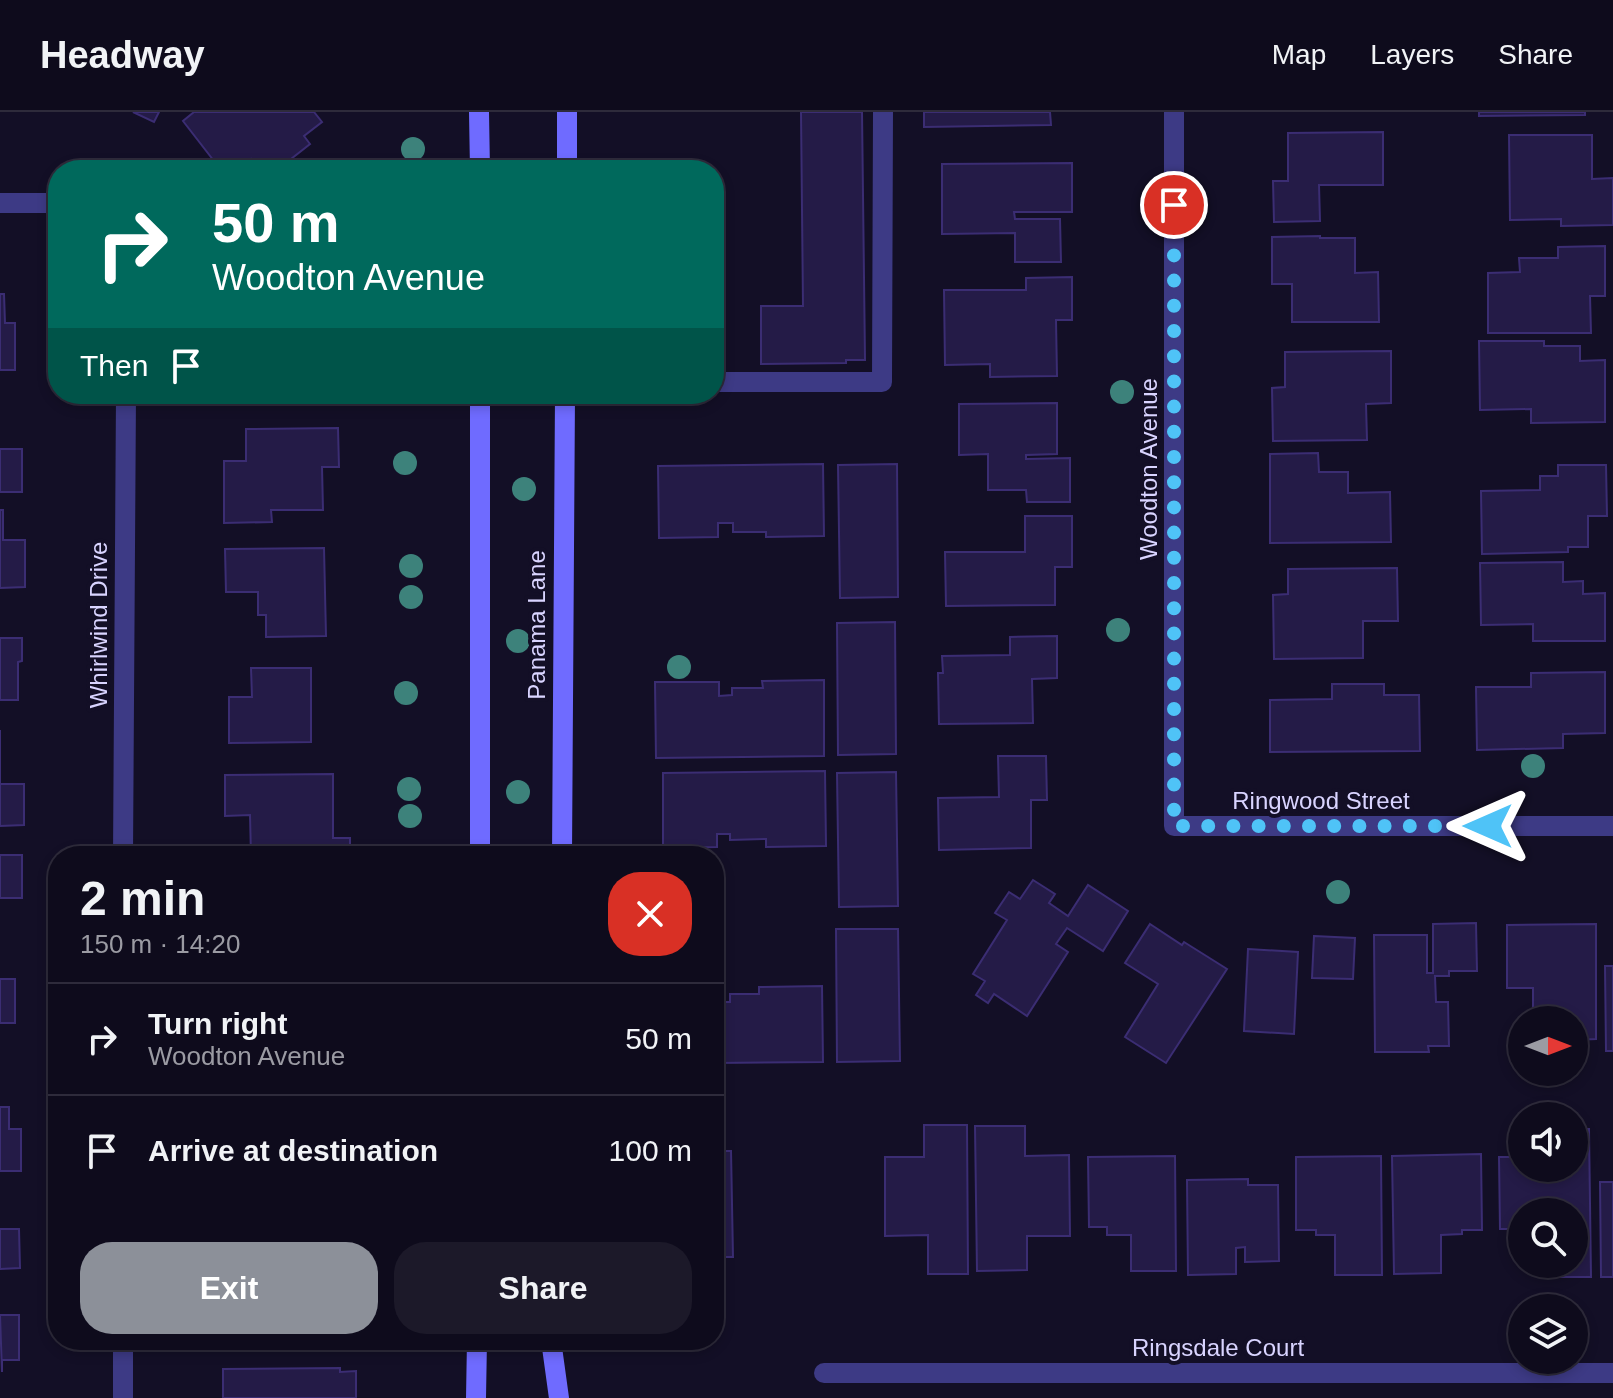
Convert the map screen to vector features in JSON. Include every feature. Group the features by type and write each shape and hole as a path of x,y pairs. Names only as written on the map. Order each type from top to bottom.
{"main road":[{"path":"479,112 480,160"},
{"path":"567,112 567,160"},
{"path":"480,404 480,846"},
{"name":"Panama Lane","path":"562,846 565,404"},
{"path":"476,1398 477,1350"},
{"path":"552,1350 559,1398"},
{"path":"559,1398 560,1350"}],"street":[{"path":"724,382 882,382 883,112"},
{"name":"Woodton Avenue","path":"1174,112 1174,826"},
{"path":"0,203 48,203"},
{"name":"Whirlwind Drive","path":"123,846 126,404"},
{"name":"Ringwood Street","path":"1174,826 1613,826"},
{"path":"123,1350 123,1398"},
{"name":"Ringsdale Court","path":"824,1373 1613,1373"}],"building":[{"path":"133,112 159,112 154,122"},
{"path":"194,112 314,112 322,122 304,136 310,144 290,160 213,160 183,121"},
{"path":"801,112 862,112 865,360 761,364 761,306 803,306"},
{"path":"924,112 1050,112 1051,125 924,127"},
{"path":"1479,112 1585,112 1585,115 1479,116"},
{"path":"1383,132 1383,185 1319,185 1320,221 1274,222 1273,181 1288,181 1288,133"},
{"path":"1509,135 1592,135 1592,179 1613,178 1613,225 1561,226 1561,219 1510,220"},
{"path":"1072,163 1072,212 1014,212 1015,219 1060,219 1061,262 1015,262 1015,233 942,234 942,164"},
{"path":"1272,237 1355,238 1355,273 1378,272 1379,322 1292,322 1292,284 1272,284"},
{"path":"1605,246 1605,296 1590,296 1591,333 1488,333 1488,273 1520,272 1519,258 1558,258 1558,247"},
{"path":"1072,277 1072,320 1056,320 1057,376 990,377 990,364 945,365 944,290 1026,290 1026,278"},
{"path":"0,294 4,294 5,323 15,323 15,370 0,370"},
{"path":"1479,341 1544,341 1544,346 1580,346 1580,361 1605,360 1605,422 1531,423 1531,409 1480,410"},
{"path":"1391,351 1391,403 1366,404 1367,440 1273,441 1272,388 1285,387 1285,352"},
{"path":"1057,403 1057,454 1026,455 1026,459 1070,458 1070,502 1027,502 1026,490 988,490 988,454 959,455 959,404"},
{"path":"338,428 339,467 322,467 323,510 271,510 272,522 224,523 224,461 246,461 246,429"},
{"path":"0,449 22,449 22,492 0,492"},
{"path":"1318,453 1319,472 1348,472 1348,493 1390,492 1391,542 1270,543 1270,454"},
{"path":"823,464 824,536 766,537 766,532 733,532 733,523 718,523 718,537 659,538 658,466"},
{"path":"897,464 898,597 840,598 838,465"},
{"path":"1558,465 1606,465 1607,516 1588,516 1588,547 1568,547 1568,552 1482,554 1481,491 1540,490 1540,476 1558,476"},
{"path":"0,510 3,510 3,540 25,540 25,587 0,588"},
{"path":"1025,516 1072,516 1072,567 1055,567 1055,605 946,606 945,552 1025,552"},
{"path":"324,548 326,636 266,637 266,615 258,615 258,592 226,592 225,549"},
{"path":"1563,562 1563,582 1583,581 1583,594 1605,593 1605,641 1533,641 1533,624 1481,625 1480,563"},
{"path":"1397,568 1398,621 1363,621 1363,658 1274,659 1273,595 1288,594 1288,569"},
{"path":"895,622 896,754 838,755 837,623"},
{"path":"1057,636 1057,678 1032,679 1033,723 939,724 938,673 943,673 942,656 1010,655 1010,637"},
{"path":"0,638 22,638 22,661 18,662 18,700 0,700"},
{"path":"251,668 311,668 311,742 229,743 229,697 252,697"},
{"path":"1605,672 1605,733 1563,734 1563,748 1477,750 1476,687 1531,687 1531,673"},
{"path":"824,680 824,756 656,758 655,682 719,682 719,696 732,695 732,688 763,688 762,681"},
{"path":"1332,684 1384,684 1384,695 1419,695 1420,751 1270,752 1270,700 1332,699"},
{"path":"998,756 1046,756 1047,800 1031,800 1031,848 939,850 938,798 999,797"},
{"path":"825,771 826,846 766,847 766,839 730,840 730,834 717,834 717,846 663,846 663,773"},
{"path":"896,772 898,906 839,907 837,773"},
{"path":"333,774 333,838 350,838 350,846 251,846 250,815 225,816 225,775"},
{"path":"0,784 24,784 24,825 0,826"},
{"path":"0,855 22,855 22,898 0,898"},
{"path":"1033,880 1055,894 1049,903 1068,916 1088,885 1128,911 1103,951 1067,928 1056,944 1068,952 1027,1016 994,994 988,1003 976,995 985,981 973,974 1007,920 995,913 1009,892 1020,899"},
{"path":"1476,923 1477,971 1449,971 1449,976 1435,976 1436,1002 1448,1002 1449,1046 1428,1046 1429,1052 1375,1052 1374,935 1427,935 1427,973 1433,973 1433,924"},
{"path":"1150,924 1227,969 1166,1063 1125,1037 1158,984 1125,963"},
{"path":"1596,924 1596,1039 1588,1039 1588,1006 1533,1006 1533,988 1507,988 1507,925"},
{"path":"836,929 898,929 900,1061 837,1062"},
{"path":"1314,936 1355,938 1353,979 1312,978"},
{"path":"1248,949 1298,952 1294,1034 1244,1031"},
{"path":"1605,966 1613,966 1613,1051 1606,1051"},
{"path":"0,979 15,979 15,1023 0,1023"},
{"path":"822,986 823,1062 724,1063 724,1002 730,1002 730,994 759,994 759,987"},
{"path":"0,1107 9,1107 9,1129 21,1129 21,1171 0,1171"},
{"path":"924,1125 967,1125 968,1274 928,1274 928,1235 885,1236 885,1157 924,1157"},
{"path":"975,1126 1025,1126 1025,1156 1069,1155 1070,1236 1027,1236 1027,1270 977,1271"},
{"path":"1589,1129 1591,1277 1588,1277 1588,1198 1508,1198 1508,1229 1500,1229 1499,1157 1508,1157 1508,1182 1588,1182"},
{"path":"724,1151 731,1151 733,1257 724,1257"},
{"path":"1481,1154 1482,1230 1462,1230 1462,1234 1441,1235 1441,1273 1394,1274 1392,1156"},
{"path":"1175,1156 1176,1271 1131,1271 1131,1235 1107,1235 1107,1227 1089,1227 1088,1157"},
{"path":"1381,1156 1382,1275 1335,1275 1335,1235 1316,1235 1316,1230 1296,1230 1296,1157"},
{"path":"1248,1179 1248,1185 1278,1185 1279,1261 1245,1262 1245,1247 1236,1248 1236,1274 1188,1275 1187,1180"},
{"path":"1600,1182 1613,1182 1613,1277 1601,1277"},
{"path":"0,1229 19,1229 20,1268 0,1269"},
{"path":"0,1315 19,1315 19,1360 2,1360 2,1372"},
{"path":"340,1368 340,1372 356,1371 356,1398 223,1398 223,1369"}],"route":[{"path":"1174,205 1174,826 1488,826"}]}
